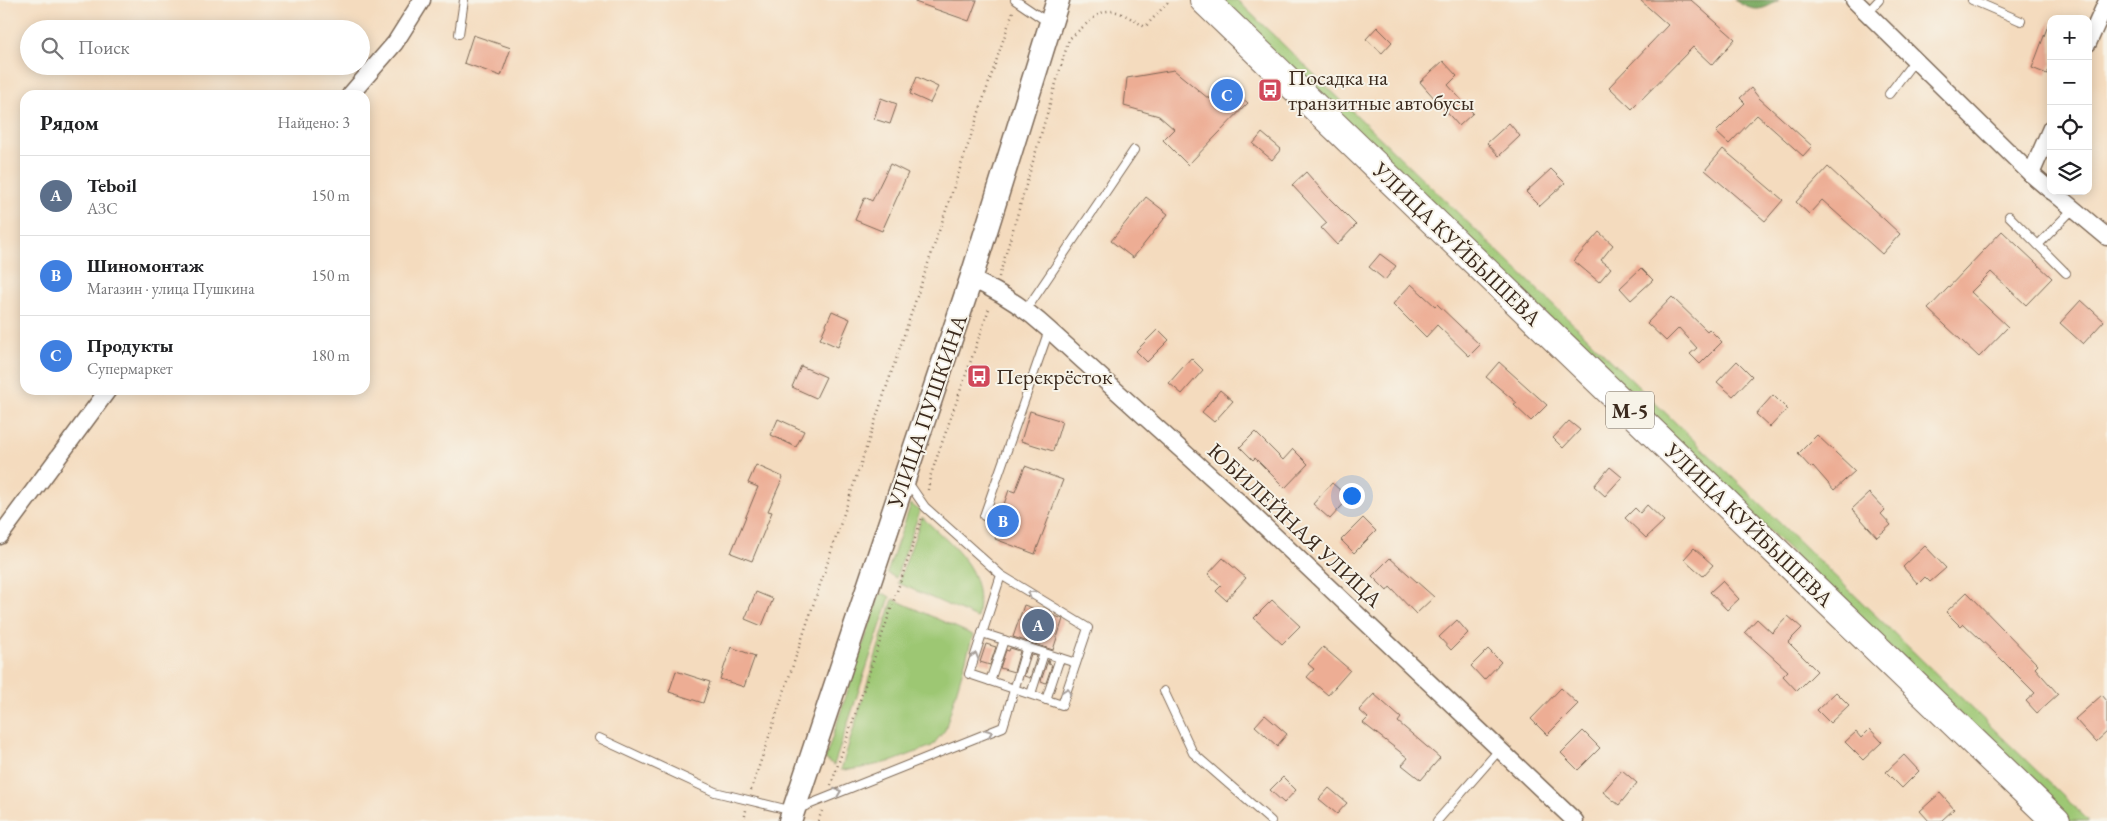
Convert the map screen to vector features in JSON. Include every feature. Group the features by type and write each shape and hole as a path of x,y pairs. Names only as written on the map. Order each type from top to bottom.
{"highway":[{"name":"УЛИЦА КУЙБЫШЕВА","path":"1204,0 2056,821"}],"main road":[{"name":"УЛИЦА ПУШКИНА","path":"791,816 971,279 1057,9"}],"street":[{"path":"370,72 395,44 422,0"},
{"path":"1854,0 2047,188"},
{"path":"2092,34 2107,0"},
{"path":"354,90 368,75"},
{"path":"2031,174 2047,137"},
{"path":"2056,195 2107,237"},
{"name":"ЮБИЛЕЙНАЯ УЛИЦА","path":"971,279 996,289 1026,310 1049,330 1239,502 1575,821"},
{"path":"0,536 104,395"}],"lane":[{"path":"460,34 464,0"},
{"path":"1016,0 1057,9"},
{"path":"1867,13 1879,0"},
{"path":"1972,0 2021,21"},
{"path":"1888,94 1914,60"},
{"path":"1026,310 1134,150"},
{"path":"2038,245 2073,209"},
{"path":"2009,216 2066,273"},
{"path":"984,516 1049,330"},
{"path":"905,477 925,507 1001,575 1088,628 1062,705 969,674 1001,575"},
{"path":"982,633 1076,663"},
{"path":"990,681 1004,640"},
{"path":"599,738 715,792 791,816 827,797 1003,727 1027,647"},
{"path":"1031,694 1044,653"},
{"path":"1046,700 1060,658"},
{"path":"1164,691 1193,753 1271,821"},
{"path":"1436,821 1500,749"}],"path":[{"path":"748,801 1016,0"},
{"path":"818,821 925,507 930,477 996,289 1069,39 1100,13 1111,9 1124,13 1145,27 1170,0"}],"green space":[{"path":"1220,0 1237,0 2089,821 2070,821"},
{"path":"1734,0 1779,0 1767,7 1757,9 1747,7"},
{"path":"911,504 920,511 896,578 887,573"},
{"path":"922,517 956,550 972,573 977,586 979,601 977,618 898,583"},
{"path":"880,594 890,597 834,765 825,759"},
{"path":"893,599 973,635 945,730 932,746 893,761 857,769 841,770"}],"building":[{"path":"916,0 977,0 969,21 915,2"},
{"path":"1640,0 1691,0 1735,39 1712,65 1693,47 1632,109 1609,87 1668,25"},
{"path":"1377,27 1392,42 1382,53 1366,39"},
{"path":"2047,28 2047,74 2032,68"},
{"path":"473,35 511,48 501,76 464,63"},
{"path":"1443,61 1457,76 1448,85 1473,113 1459,126 1420,82"},
{"path":"1174,70 1209,99 1224,82 1248,103 1188,165 1163,140 1174,129 1159,116 1124,106 1127,78"},
{"path":"917,77 938,87 930,103 910,94"},
{"path":"1751,88 1759,98 1812,146 1803,156 1757,115 1729,144 1716,132 1745,103 1740,98"},
{"path":"881,98 897,104 890,124 874,119"},
{"path":"1509,123 1520,136 1499,156 1487,143"},
{"path":"1262,133 1281,149 1272,160 1253,144"},
{"path":"1723,149 1783,200 1765,221 1705,170"},
{"path":"890,164 908,173 882,231 855,220 865,197 872,201"},
{"path":"1828,167 1900,234 1882,254 1822,200 1809,214 1796,202"},
{"path":"1551,169 1565,183 1540,206 1526,192"},
{"path":"1306,172 1356,225 1337,245 1321,228 1327,223 1292,185"},
{"path":"1146,197 1168,214 1133,258 1111,241"},
{"path":"2002,231 2052,278 2026,305 1991,272 1971,292 2008,327 1979,357 1928,309"},
{"path":"1599,232 1613,245 1601,260 1611,268 1599,282 1574,261"},
{"path":"1380,254 1396,266 1385,280 1369,267"},
{"path":"1641,268 1653,280 1631,300 1620,288"},
{"path":"1411,284 1435,306 1437,304 1480,345 1469,356 1437,325 1426,337 1393,304"},
{"path":"1672,297 1707,331 1709,329 1722,342 1700,364 1690,354 1697,348 1679,328 1666,341 1647,323"},
{"path":"2081,300 2104,321 2083,344 2060,323"},
{"path":"832,311 850,319 838,347 820,339"},
{"path":"1158,329 1169,340 1147,362 1136,351"},
{"path":"1191,358 1203,370 1182,394 1169,383"},
{"path":"1737,361 1752,376 1733,396 1717,382"},
{"path":"1499,362 1547,405 1531,421 1514,405 1517,403 1486,377"},
{"path":"801,366 826,377 816,398 792,387"},
{"path":"1220,390 1233,401 1214,422 1202,412"},
{"path":"1773,395 1787,409 1770,427 1756,414"},
{"path":"1030,411 1062,421 1053,451 1021,441"},
{"path":"778,419 804,431 796,447 771,435"},
{"path":"1569,421 1580,430 1563,448 1553,438"},
{"path":"1255,432 1283,460 1293,449 1308,464 1285,488 1255,458 1253,460 1240,447"},
{"path":"1817,435 1855,471 1834,490 1813,466 1811,468 1798,454"},
{"path":"756,465 783,477 768,511 772,512 752,561 731,553 758,487 748,483"},
{"path":"1025,466 1063,480 1035,554 995,539 1001,523 998,521 1009,490 1015,492"},
{"path":"1610,467 1622,477 1605,496 1594,486"},
{"path":"1332,483 1349,498 1330,519 1313,504"},
{"path":"1869,493 1885,510 1881,514 1891,525 1877,537 1852,509"},
{"path":"1647,505 1664,521 1646,538 1625,518 1635,508 1640,513"},
{"path":"1363,518 1376,531 1354,553 1341,540"},
{"path":"1925,546 1946,568 1930,582 1925,577 1918,584 1903,567"},
{"path":"1694,548 1713,565 1703,576 1684,559"},
{"path":"1223,558 1246,578 1226,600 1216,591 1221,586 1208,574"},
{"path":"1390,558 1434,597 1416,614 1390,587 1387,591 1372,576"},
{"path":"1722,581 1739,599 1727,610 1710,592"},
{"path":"756,592 773,599 762,626 745,619"},
{"path":"1967,592 2038,665 2035,668 2058,694 2037,713 2026,701 2035,693 1964,624 1961,627 1946,612"},
{"path":"1272,600 1300,626 1282,644 1254,618"},
{"path":"1024,605 1063,619 1053,650 1013,637"},
{"path":"1788,616 1802,628 1788,642 1817,671 1797,691 1783,676 1788,671 1745,632 1757,619 1772,633"},
{"path":"1457,620 1468,633 1451,650 1439,637"},
{"path":"986,644 996,647 990,665 980,662"},
{"path":"731,647 755,656 744,687 720,679"},
{"path":"1323,647 1350,670 1328,695 1307,677 1314,669 1308,664"},
{"path":"1010,648 1020,651 1014,672 1000,668 1006,650 1009,651"},
{"path":"1488,649 1501,662 1484,680 1471,666"},
{"path":"1031,654 1037,656 1030,678 1024,676"},
{"path":"1048,660 1048,664 1052,665 1046,683 1041,681"},
{"path":"676,671 710,682 703,703 669,692"},
{"path":"1561,688 1578,704 1547,735 1531,719"},
{"path":"1836,692 1849,705 1830,723 1817,710"},
{"path":"1374,694 1401,718 1398,722 1440,758 1421,780 1402,765 1408,758 1363,723 1368,718 1359,710"},
{"path":"2102,695 2107,701 2107,732 2096,742 2075,719"},
{"path":"1265,715 1287,734 1277,746 1255,726"},
{"path":"1870,729 1882,742 1863,760 1845,742 1856,732 1861,738"},
{"path":"1583,731 1600,748 1578,770 1561,753"},
{"path":"1904,755 1919,771 1902,788 1886,772"},
{"path":"1622,770 1637,783 1619,805 1603,792"},
{"path":"1283,777 1296,790 1284,803 1270,790"},
{"path":"1329,788 1347,803 1337,814 1319,799"},
{"path":"1940,793 1954,809 1941,821 1929,821 1920,811"}],"place":[{"name":"Посадка на транзитные автобусы","path":"1270,90"},
{"name":"Продукты","path":"1227,95"},
{"name":"Перекрёсток","path":"979,376"},
{"name":"Шиномонтаж","path":"1003,521"},
{"name":"Teboil","path":"1038,625"}]}
